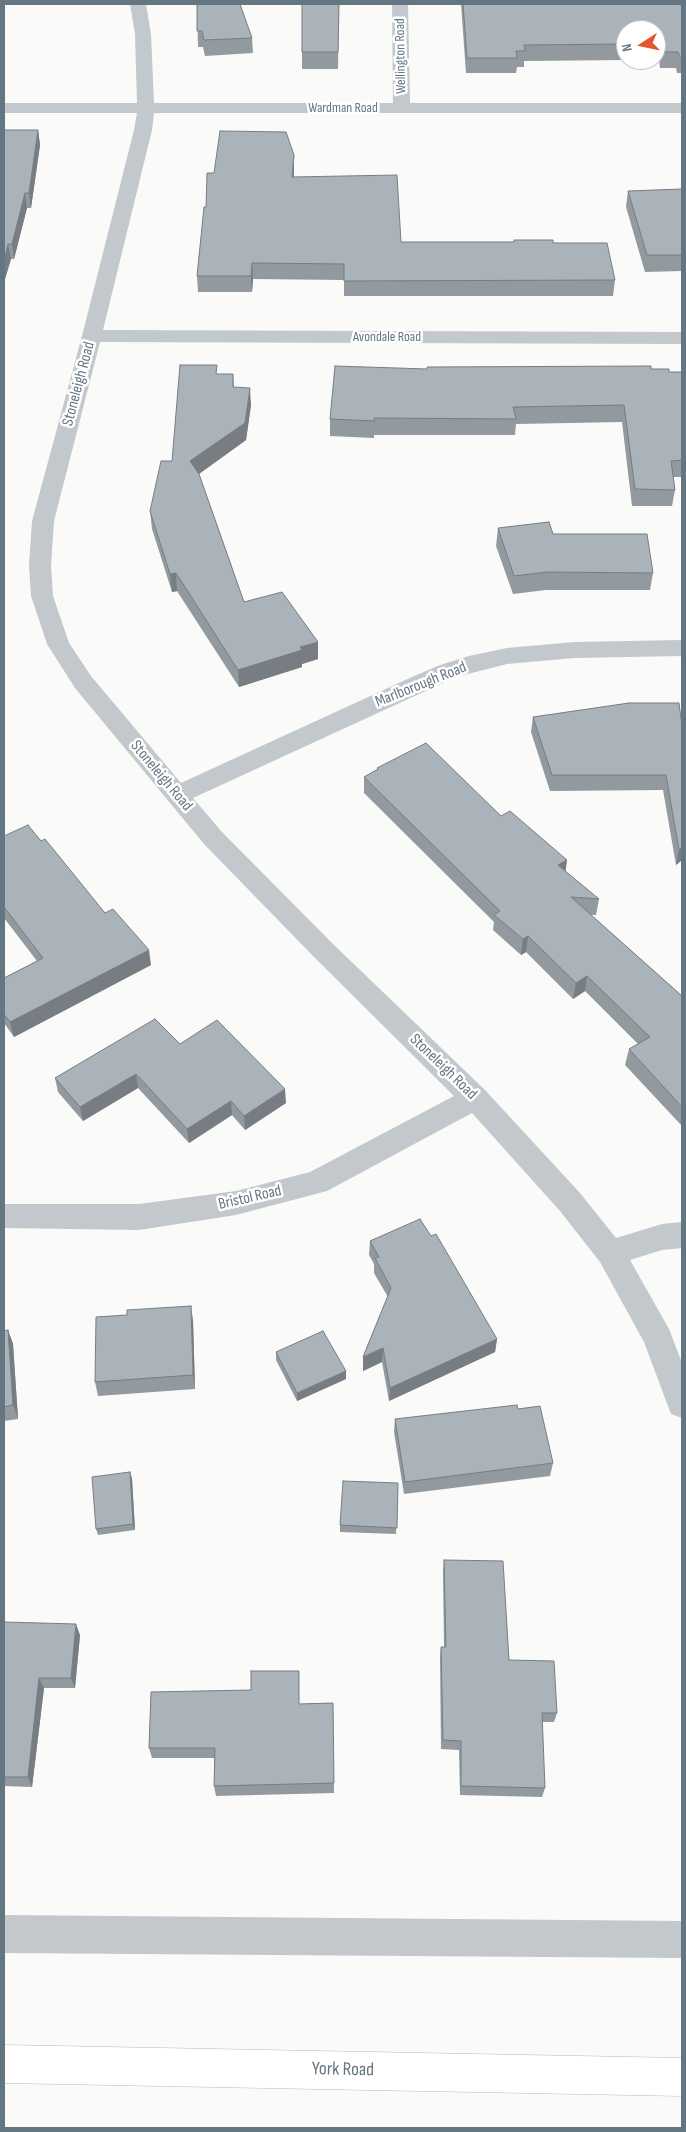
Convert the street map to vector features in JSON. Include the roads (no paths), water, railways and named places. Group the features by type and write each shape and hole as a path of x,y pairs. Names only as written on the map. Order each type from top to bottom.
{"main road":[{"name":"York Road","path":"4,2064 682,2077"}],"street":[{"name":"Stoneleigh Road","path":"138,4 143,34 146,108 143,130 92,336 43,521 40,566 42,596 58,644 83,682 213,838 262,890 475,1098 570,1202 610,1253 658,1339 682,1404"},
{"name":"Wellington Road","path":"400,4 402,108"},
{"name":"Wardman Road","path":"4,108 682,108"},
{"name":"Avondale Road","path":"92,336 682,338"},
{"name":"Marlborough Road","path":"177,795 448,671 477,662 574,650 682,648"},
{"name":"Bristol Road","path":"4,1216 139,1217 236,1203 317,1182 475,1098"},
{"path":"610,1253 662,1237 682,1235"},
{"path":"4,1934 682,1940"}]}
